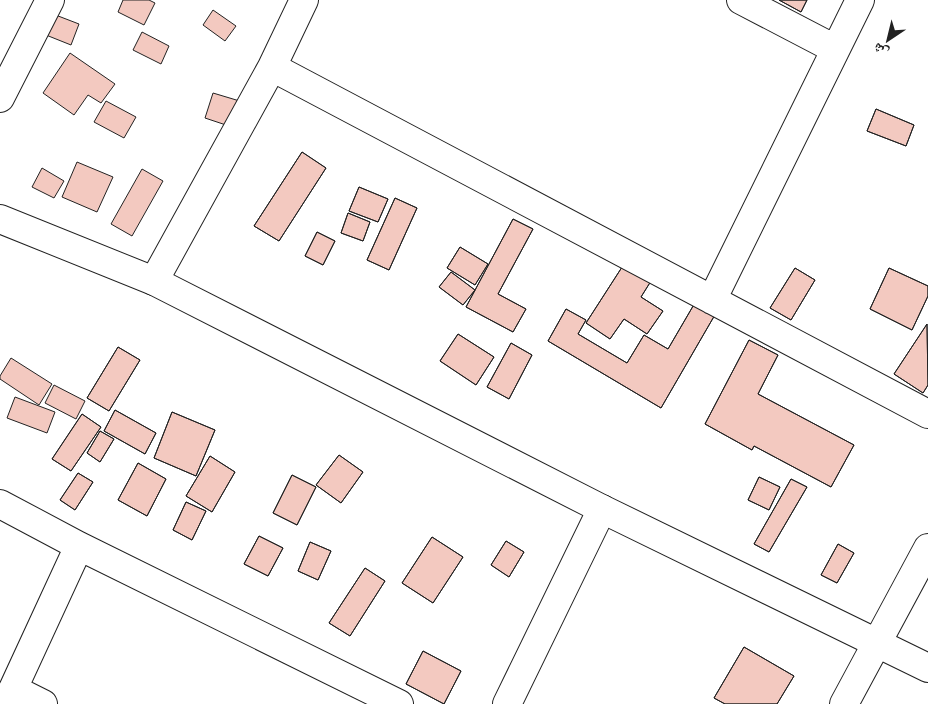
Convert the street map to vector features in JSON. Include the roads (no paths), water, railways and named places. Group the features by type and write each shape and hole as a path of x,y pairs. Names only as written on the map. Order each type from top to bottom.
{"street":[{"path":"0,98 50,0"},
{"path":"154,281 272,67 304,0"},
{"path":"741,0 835,49"},
{"path":"712,300 860,0"},
{"path":"272,67 928,414"},
{"path":"0,219 154,281 602,509 928,668"},
{"path":"0,504 79,546 399,704"},
{"path":"506,704 602,509"},
{"path":"43,704 9,696 79,546"},
{"path":"844,704 928,548"}]}
